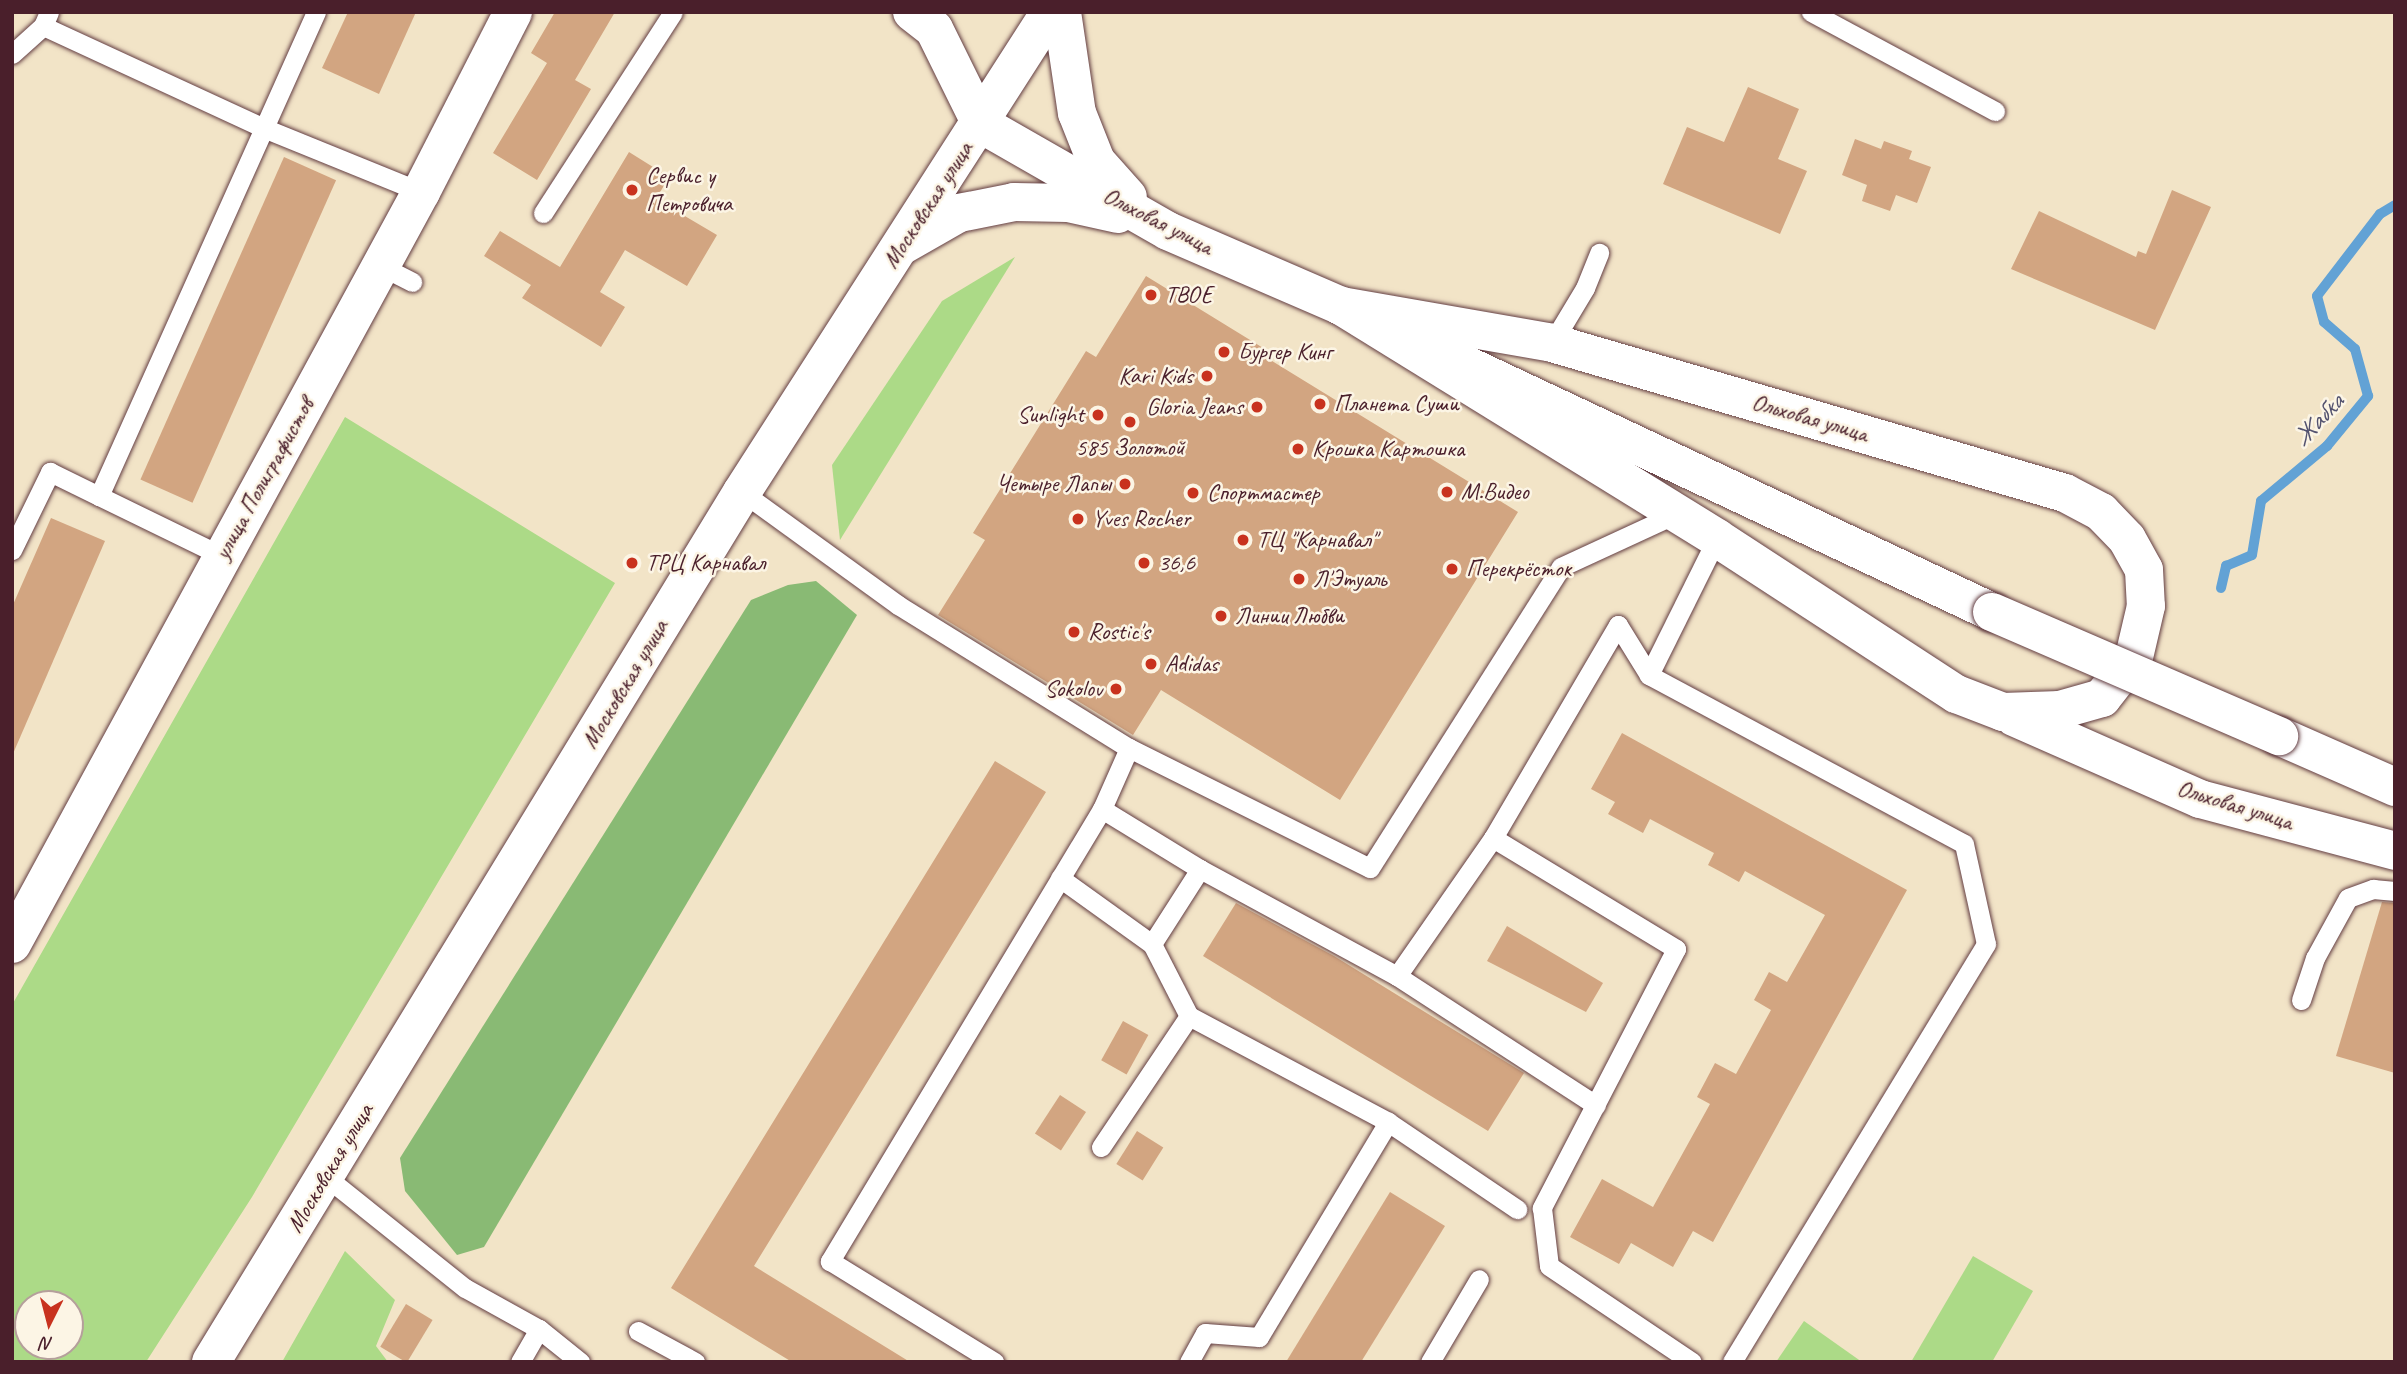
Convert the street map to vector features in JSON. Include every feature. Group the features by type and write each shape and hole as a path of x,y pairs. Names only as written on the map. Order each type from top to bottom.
{"main road":[{"name":"улица Полиграфистов","path":"13,939 222,556 397,274 421,192 513,12"},
{"path":"912,12 934,29 981,124"},
{"name":"Московская улица","path":"211,1362 742,492 981,124 1050,12"},
{"path":"1062,12 1077,113 1096,161 1148,219"},
{"name":"Ольховая улица","path":"981,124 1148,219 1341,306 1992,612 2395,787"},
{"path":"903,244 959,213 1014,202 1069,204 1148,219"},
{"name":"Ольховая улица","path":"1341,306 1552,343 2065,493 2101,512 2127,539 2144,570 2146,606 2134,657 2102,698 2060,710 2003,712"},
{"name":"Ольховая улица","path":"1341,306 1678,513 1955,694 2003,712 2200,799 2395,851"}],"lane":[{"path":"99,496 266,129 316,12"},
{"path":"542,213 673,12"},
{"path":"1811,12 1995,111"},
{"path":"12,54 46,19 266,129 421,192"},
{"path":"1552,343 1584,288 1599,253"},
{"path":"14,542 50,472 222,556"},
{"path":"742,492 898,606 1129,748 1370,867 1560,567 1678,513"},
{"path":"1649,675 1717,538"},
{"path":"1397,976 1493,838 1618,625 1649,675 1964,844 1986,944 1732,1362"},
{"path":"994,1362 830,1261 1102,809 1129,748"},
{"path":"1102,809 1200,869 1397,976 1596,1105"},
{"path":"1493,838 1676,949 1542,1208 1549,1266 1692,1362"},
{"path":"1152,944 1200,869"},
{"path":"1060,878 1152,944 1189,1016 1388,1122 1517,1209"},
{"path":"2301,1000 2315,958 2348,898 2373,889 2395,891"},
{"path":"1101,1147 1189,1016"},
{"path":"1189,1362 1205,1333 1259,1337 1388,1122"},
{"path":"325,1176 466,1288 539,1329 580,1362"},
{"path":"1430,1362 1479,1279"},
{"path":"520,1362 539,1329"},
{"path":"638,1331 695,1362"}],"green space":[{"path":"1015,257 840,540 832,465 942,301"},
{"path":"345,417 615,583 252,1197 146,1362 12,1362 12,1005"},
{"path":"816,581 857,615 484,1247 457,1255 405,1191 400,1158 751,600 788,585"},
{"path":"345,1251 395,1300 376,1346 388,1362 282,1362"},
{"path":"1973,1256 2033,1291 1992,1362 1911,1362"},
{"path":"1804,1321 1862,1362 1776,1362"}],"building":[{"path":"348,12 416,12 379,94 322,68"},
{"path":"555,12 615,12 575,80 591,89 537,180 493,153 547,63 531,53"},
{"path":"1748,87 1799,109 1778,159 1807,171 1780,234 1663,184 1687,127 1724,142"},
{"path":"1855,139 1881,149 1884,141 1912,151 1909,159 1931,167 1917,203 1896,195 1890,211 1862,201 1867,185 1842,175"},
{"path":"629,152 669,177 656,199 717,235 687,286 625,250 600,292 625,307 601,347 522,298 531,285 484,256 500,231 560,267"},
{"path":"284,157 336,180 192,503 140,479"},
{"path":"2172,190 2211,207 2155,330 2011,269 2039,211 2136,257 2138,251 2146,254"},
{"name":"ТЦ \"Карнавал\"","path":"1146,276 1268,351 1264,356 1518,512 1340,800 1161,690 1133,735 938,615 985,540 973,533 1086,351 1096,357"},
{"path":"51,518 105,541 12,756 12,607"},
{"path":"1622,733 1907,890 1713,1242 1693,1231 1673,1267 1631,1243 1619,1264 1570,1237 1602,1179 1653,1207 1710,1104 1697,1097 1715,1063 1736,1074 1771,1010 1754,1000 1769,972 1787,982 1825,915 1745,871 1739,882 1708,865 1714,853 1650,819 1643,833 1608,814 1615,802 1591,789"},
{"path":"995,761 1046,792 754,1266 910,1362 792,1362 671,1288"},
{"path":"2382,902 2395,903 2395,1073 2336,1056"},
{"path":"1236,903 1334,956 1524,1073 1488,1131 1203,956"},
{"path":"1507,926 1603,983 1586,1012 1487,961"},
{"path":"1123,1021 1148,1035 1127,1074 1101,1060"},
{"path":"1060,1095 1086,1112 1061,1150 1035,1134"},
{"path":"1137,1131 1163,1147 1143,1181 1116,1164"},
{"path":"1390,1192 1445,1226 1361,1362 1286,1362"},
{"path":"406,1304 433,1320 407,1362 380,1347"}],"waterway":[{"name":"Жабка","path":"2221,588 2226,566 2252,555 2261,501 2327,446 2368,396 2355,349 2324,322 2317,296 2380,214 2395,205"}],"place":[{"name":"Сервис у Петровича","path":"632,190"},
{"name":"ТВОЕ","path":"1151,295"},
{"name":"Бургер Кинг","path":"1224,352"},
{"name":"Kari Kids","path":"1207,376"},
{"name":"Планета Суши","path":"1320,404"},
{"name":"Gloria Jeans","path":"1257,407"},
{"name":"Sunlight","path":"1098,415"},
{"name":"585 Золотой","path":"1130,422"},
{"name":"Крошка Картошка","path":"1298,449"},
{"name":"Четыре Лапы","path":"1125,484"},
{"name":"М.Видео","path":"1447,492"},
{"name":"Спортмастер","path":"1193,493"},
{"name":"Yves Rocher","path":"1078,519"},
{"name":"ТЦ \"Карнавал\"","path":"1243,540"},
{"name":"ТРЦ Карнавал","path":"632,563"},
{"name":"36,6","path":"1144,563"},
{"name":"Перекрёсток","path":"1452,569"},
{"name":"Л'Этуаль","path":"1299,579"},
{"name":"Линии Любви","path":"1221,616"},
{"name":"Rostic's","path":"1074,632"},
{"name":"Adidas","path":"1151,664"},
{"name":"Sokolov","path":"1116,689"}]}
